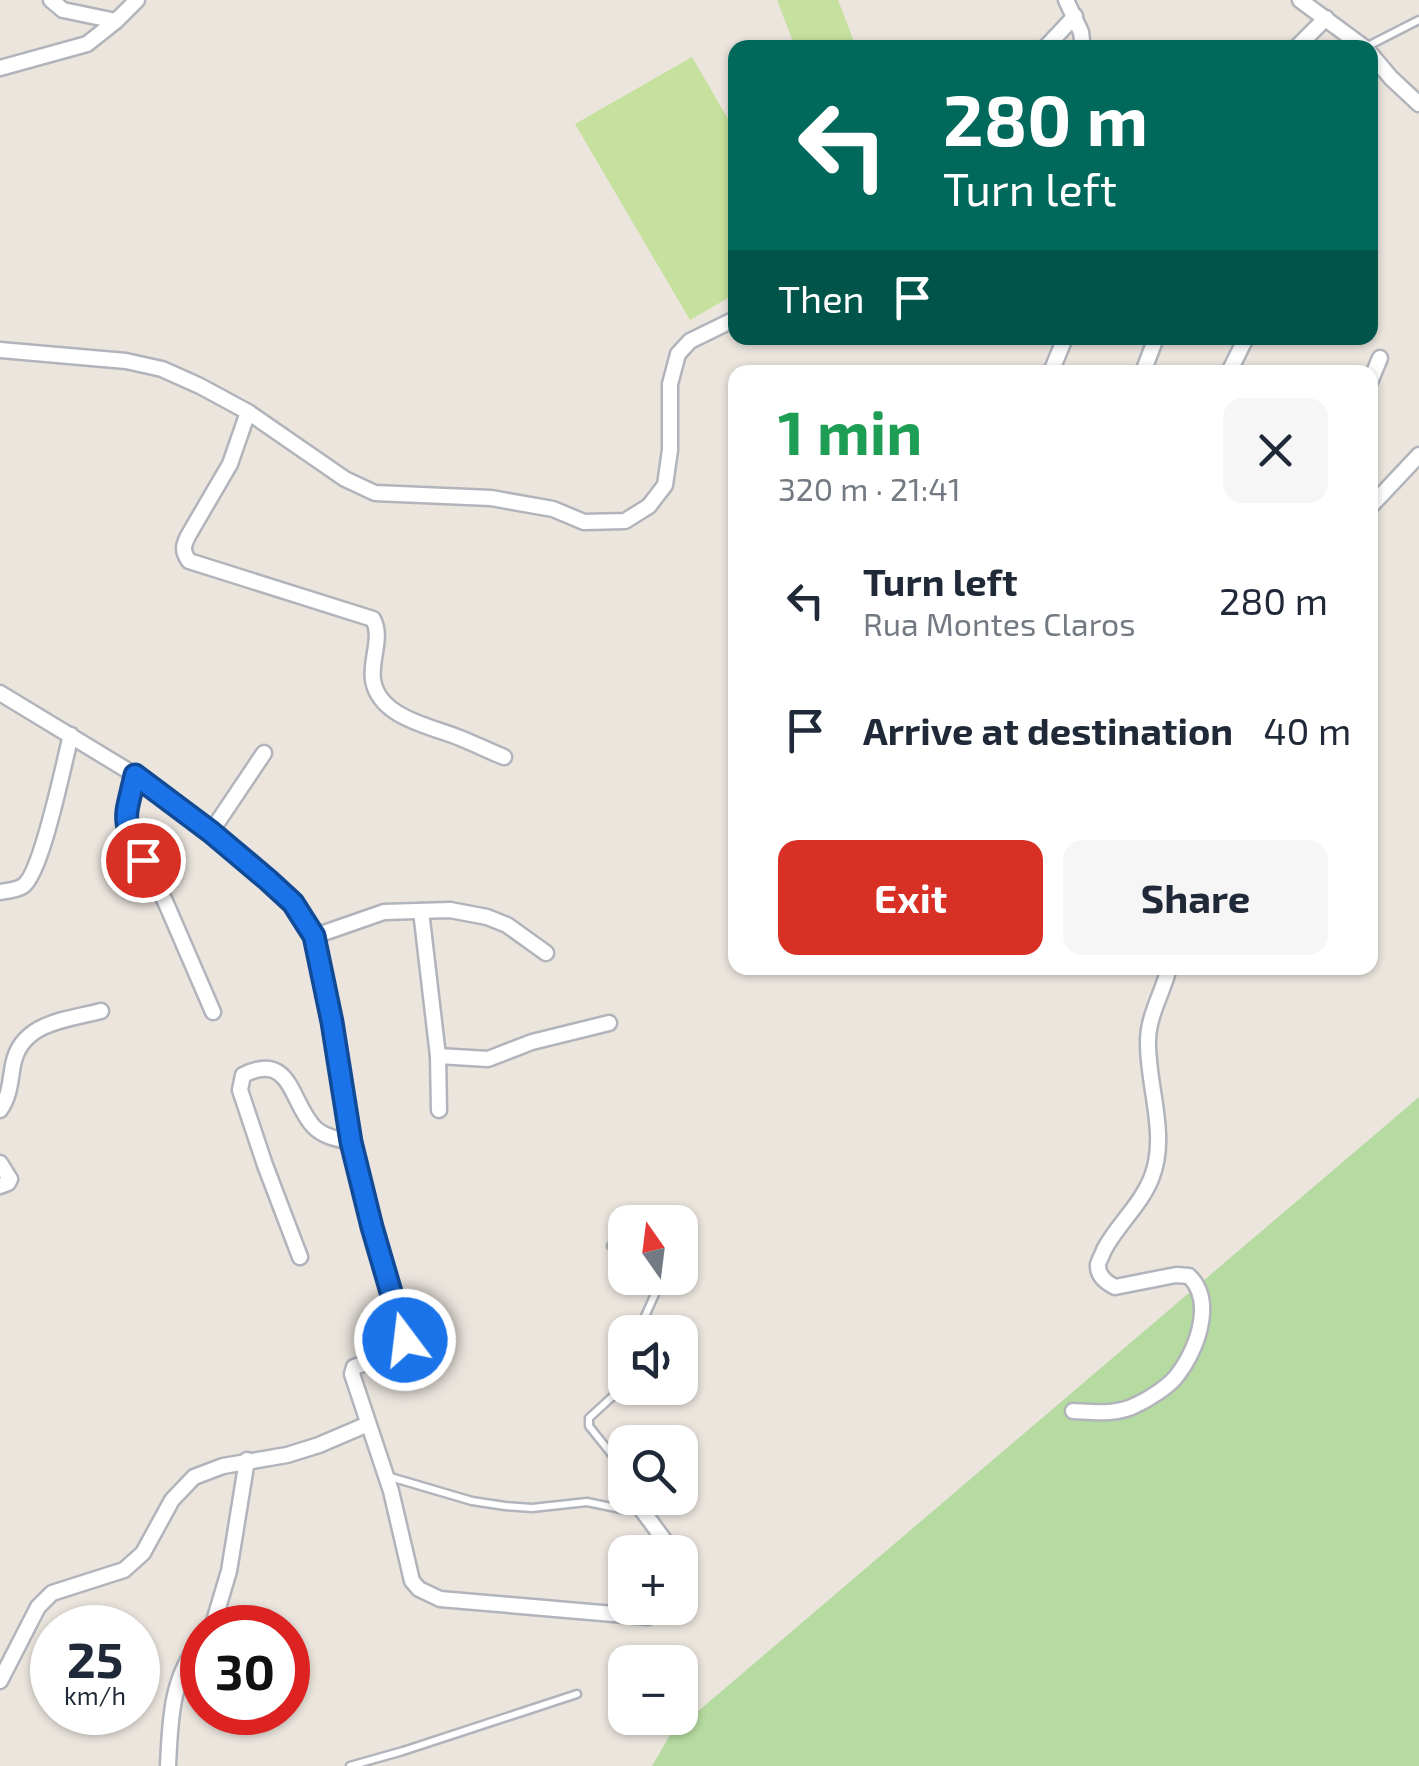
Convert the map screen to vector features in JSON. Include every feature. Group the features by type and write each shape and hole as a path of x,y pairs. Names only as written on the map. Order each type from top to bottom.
{"street":[{"path":"51,0 63,10 116,22"},
{"path":"0,68 87,44 137,0"},
{"path":"1066,0 1082,40"},
{"path":"1300,0 1355,40"},
{"path":"1052,40 1075,16"},
{"path":"1304,40 1326,18"},
{"path":"1378,63 1419,104"},
{"path":"0,350 126,361 162,369 248,412 345,479 375,493 492,498 553,510 584,522 624,521 650,506 665,485 670,450 670,384 678,354 690,340 728,322"},
{"path":"1377,365 1380,358"},
{"path":"248,412 230,464 183,546 189,561 374,619 378,637 372,660 374,684 385,704 408,719 504,757"},
{"path":"1378,499 1419,456"},
{"path":"0,693 135,775 211,832 293,903 314,936 351,1142 405,1340 398,1357 361,1364 354,1367 352,1374 391,1491 412,1581 440,1599 608,1616"},
{"path":"0,892 23,886 32,876 71,735"},
{"path":"211,832 264,753"},
{"path":"135,775 125,813 126,827 165,900 213,1012"},
{"path":"314,936 384,912 450,910 507,925 546,953"},
{"path":"421,911 438,1056 440,1110"},
{"path":"1074,1411 1111,1413 1134,1407 1173,1381 1191,1356 1198,1334 1200,1294 1189,1276 1115,1288 1106,1283 1098,1264 1114,1232 1152,1178 1157,1127 1148,1042 1165,975"},
{"path":"0,1110 10,1089 16,1052 26,1036 56,1022 102,1011"},
{"path":"438,1056 488,1059 532,1042 609,1024"},
{"path":"300,1257 240,1090 242,1075 268,1067 285,1077 311,1124 320,1132 351,1142"},
{"path":"0,1163 10,1179 0,1186"},
{"path":"0,1681 38,1607 52,1593 124,1570 143,1553 172,1500 194,1477 223,1466 320,1445 368,1424"},
{"path":"219,1605 229,1571 247,1460"},
{"path":"168,1766 172,1709 180,1676"}],"lane":[{"path":"1376,40 1419,20"},
{"path":"608,1401 589,1418 589,1426 608,1449"},
{"path":"385,1475 504,1506 532,1508 587,1502 608,1506"},
{"path":"350,1766 577,1694"}],"green space":[{"path":"777,0 838,0 853,40 792,40"},
{"path":"692,57 728,119 728,298 690,320 575,124"},
{"path":"1419,1097 1419,1766 652,1766 670,1735 698,1735 698,1711"}],"route":[{"path":"143,860 126,827 125,813 135,775 268,880 305,919 314,936 332,1022 351,1142 405,1340"}]}
